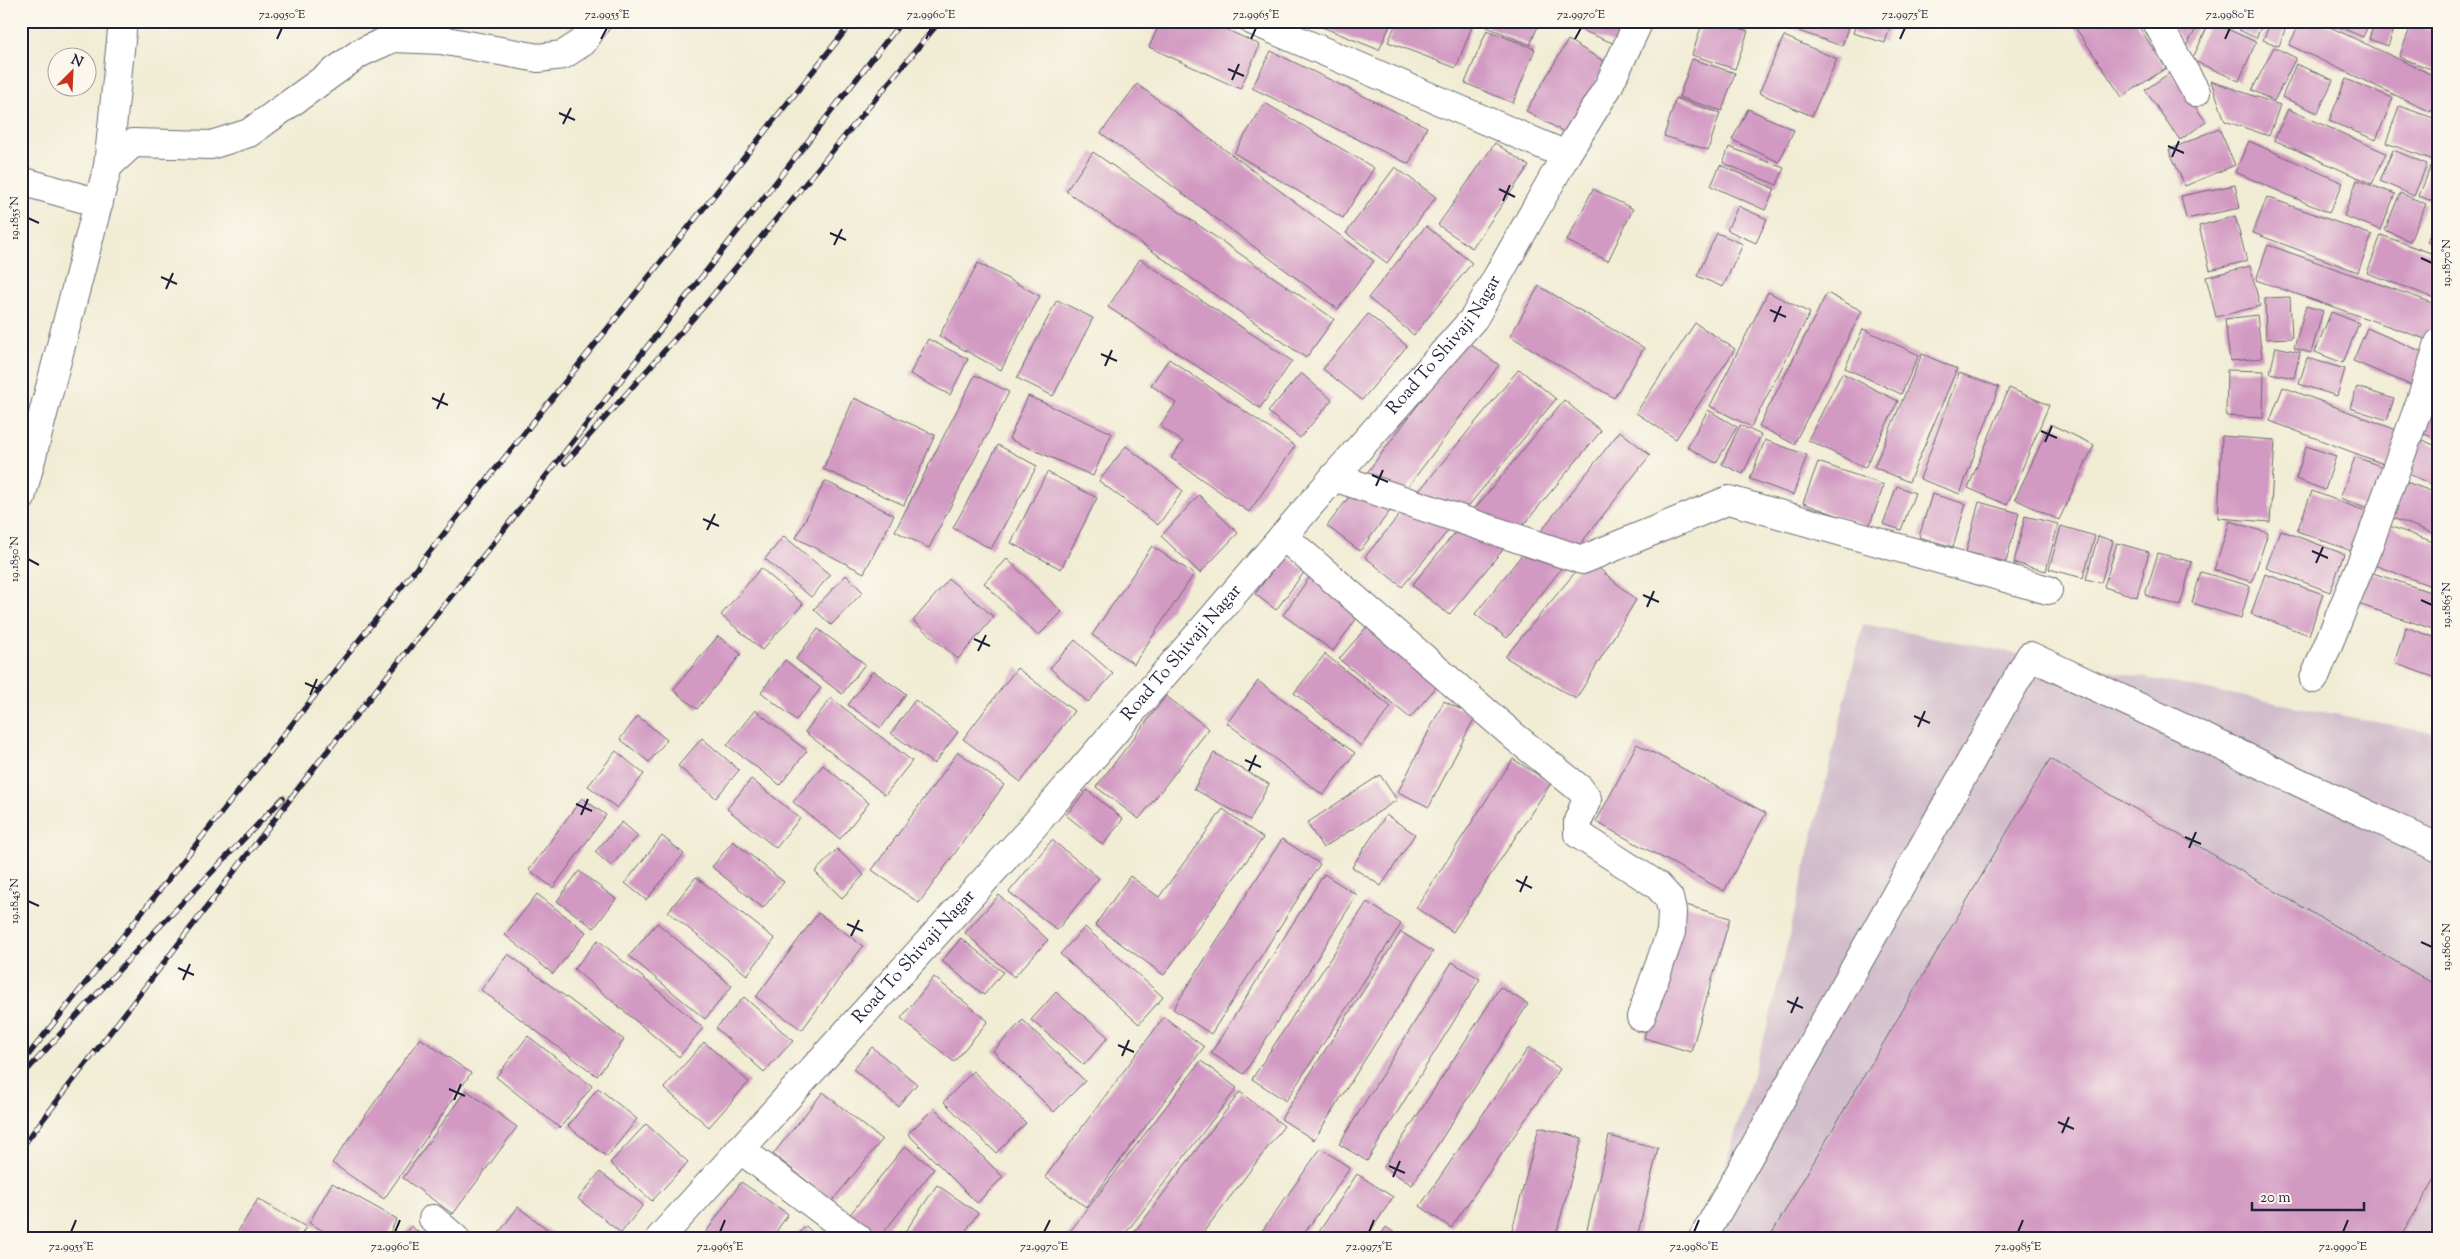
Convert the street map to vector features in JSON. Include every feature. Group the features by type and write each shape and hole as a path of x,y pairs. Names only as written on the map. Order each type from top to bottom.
{"street":[{"path":"21,498 108,166 123,21"},
{"path":"108,166 133,142 211,145 249,133 360,53 393,38 441,40 538,58 563,54 583,42 597,21"},
{"path":"1253,21 1566,155"},
{"name":"Road To Shivaji Nagar","path":"660,1238 1030,830 1334,477 1474,318 1566,155 1608,87 1639,21"},
{"path":"2156,21 2196,92"},
{"path":"21,181 99,203"},
{"path":"2314,679 2378,518 2422,397 2439,343"},
{"path":"1334,477 1582,560 1729,500 2048,590"},
{"path":"1283,536 1515,737 1580,789 1587,799 1578,821 1578,834 1657,885 1669,898 1672,911 1670,932 1641,1018"},
{"path":"1703,1238 2030,656 2439,848"},
{"path":"740,1149 858,1238"},
{"path":"433,1219 455,1238"}],"shaded area":[{"path":"1863,624 2439,734 2439,1238 1703,1238 1769,1021"}],"building":[{"path":"1161,21 1208,21 1260,45 1240,89 1149,47"},
{"path":"1324,21 1392,21 1379,50 1322,27"},
{"path":"1397,21 1465,21 1473,24 1456,68 1388,42"},
{"path":"1490,21 1540,21 1530,45 1487,27"},
{"path":"1577,21 1625,21 1615,44 1574,27"},
{"path":"1703,21 1717,21 1748,31 1735,69 1692,55"},
{"path":"1782,21 1850,21 1842,46 1781,25"},
{"path":"1857,21 1892,21 1885,43 1853,33"},
{"path":"2071,21 2135,21 2166,68 2122,97"},
{"path":"2169,21 2201,21 2186,46"},
{"path":"2210,21 2256,42 2239,81 2192,60"},
{"path":"2243,21 2264,21 2256,38 2239,30"},
{"path":"2271,21 2288,21 2279,46 2263,40"},
{"path":"2301,21 2317,21 2439,78 2439,94 2431,112 2289,45"},
{"path":"2331,21 2370,21 2363,37 2330,23"},
{"path":"2375,21 2397,21 2388,46 2369,39"},
{"path":"2412,23 2439,33 2439,72 2399,57"},
{"path":"1487,30 1535,49 1513,103 1465,83"},
{"path":"1784,36 1837,59 1812,116 1759,93"},
{"path":"1568,40 1607,63 1566,133 1526,111"},
{"path":"2274,47 2296,58 2274,101 2252,90"},
{"path":"1271,51 1427,127 1409,164 1252,88"},
{"path":"1692,59 1735,73 1722,111 1679,97"},
{"path":"2296,64 2333,80 2318,113 2282,97"},
{"path":"2171,72 2206,122 2180,140 2145,90"},
{"path":"2346,79 2393,98 2376,140 2329,121"},
{"path":"2211,81 2280,105 2269,136 2225,121"},
{"path":"1137,84 1374,261 1338,309 1101,133"},
{"path":"1676,98 1720,113 1708,150 1664,136"},
{"path":"1265,103 1374,168 1343,218 1234,153"},
{"path":"2399,106 2439,120 2439,162 2386,143"},
{"path":"1748,109 1794,130 1779,162 1732,140"},
{"path":"2288,109 2386,153 2372,184 2274,140"},
{"path":"2219,128 2235,165 2185,186 2169,150"},
{"path":"2249,141 2343,183 2329,213 2235,172"},
{"path":"1495,143 1529,166 1472,248 1438,225"},
{"path":"1729,147 1784,168 1777,185 1723,163"},
{"path":"2393,150 2427,164 2414,196 2380,181"},
{"path":"1093,152 1334,319 1306,358 1066,191"},
{"path":"1720,165 1775,189 1765,210 1711,186"},
{"path":"2431,166 2439,170 2439,204 2419,196"},
{"path":"1395,167 1436,197 1387,263 1346,233"},
{"path":"2357,180 2395,194 2381,230 2344,216"},
{"path":"2235,185 2240,208 2186,219 2181,196"},
{"path":"1593,189 1633,209 1608,261 1567,241"},
{"path":"2400,193 2426,204 2410,241 2385,230"},
{"path":"2267,197 2372,235 2358,272 2253,233"},
{"path":"1738,206 1767,219 1756,243 1727,230"},
{"path":"2439,211 2439,246 2427,242"},
{"path":"2235,216 2247,261 2210,270 2199,226"},
{"path":"1426,226 1472,263 1414,335 1368,298"},
{"path":"1717,233 1743,244 1723,287 1697,276"},
{"path":"2381,235 2439,256 2437,299 2367,273"},
{"path":"2268,245 2439,305 2439,318 2431,341 2256,280"},
{"path":"1140,259 1292,361 1260,408 1108,307"},
{"path":"978,263 1040,296 1001,370 939,336"},
{"path":"2250,266 2260,306 2216,317 2206,277"},
{"path":"1539,286 1644,348 1614,398 1510,336"},
{"path":"1768,292 1810,313 1751,427 1710,406"},
{"path":"1827,293 1862,311 1794,444 1759,426"},
{"path":"2290,297 2292,338 2266,339 2265,298"},
{"path":"1057,300 1093,318 1053,396 1017,378"},
{"path":"2306,306 2323,311 2311,353 2294,348"},
{"path":"2331,312 2359,323 2343,363 2315,352"},
{"path":"1368,314 1407,346 1362,400 1323,369"},
{"path":"2257,315 2262,358 2230,361 2225,319"},
{"path":"1695,323 1735,349 1676,439 1636,413"},
{"path":"2367,328 2432,356 2418,388 2353,361"},
{"path":"1863,329 1919,355 1901,394 1845,368"},
{"path":"928,339 968,359 950,395 910,374"},
{"path":"1466,341 1499,365 1360,551 1327,526"},
{"path":"2276,347 2300,352 2294,378 2270,373"},
{"path":"1922,354 1957,369 1909,482 1874,467"},
{"path":"2307,358 2345,369 2337,396 2299,384"},
{"path":"1169,359 1295,446 1249,512 1171,458 1183,442 1160,426 1176,403 1151,385"},
{"path":"1519,369 1556,399 1402,587 1365,557"},
{"path":"2227,370 2264,371 2263,418 2226,416"},
{"path":"1301,373 1332,400 1300,438 1268,412"},
{"path":"1842,373 1898,401 1865,468 1808,440"},
{"path":"1959,373 1999,387 1960,494 1920,479"},
{"path":"975,375 1009,392 929,548 895,531"},
{"path":"2283,387 2402,432 2389,466 2270,421"},
{"path":"2357,387 2394,399 2387,420 2350,408"},
{"path":"2009,388 2049,405 2007,505 1968,488"},
{"path":"1028,396 1112,433 1093,476 1009,439"},
{"path":"2430,396 2439,399 2439,439 2418,432"},
{"path":"854,398 935,435 904,505 823,469"},
{"path":"1564,400 1601,431 1449,615 1412,585"},
{"path":"1708,410 1737,427 1716,463 1687,447"},
{"path":"2050,424 2094,445 2059,520 2015,499"},
{"path":"1740,425 1761,435 1743,474 1722,464"},
{"path":"1620,431 1650,455 1507,638 1475,614"},
{"path":"2222,436 2275,440 2270,522 2218,518"},
{"path":"1765,440 1807,455 1793,495 1750,479"},
{"path":"2422,440 2439,447 2439,488 2407,473"},
{"path":"998,445 1037,466 991,549 953,528"},
{"path":"1126,446 1183,491 1158,525 1099,481"},
{"path":"2306,446 2336,456 2325,490 2296,479"},
{"path":"2355,457 2386,468 2370,509 2340,498"},
{"path":"1818,462 1884,485 1869,527 1803,503"},
{"path":"1047,472 1097,498 1061,569 1011,543"},
{"path":"2398,479 2439,494 2439,535 2384,515"},
{"path":"825,481 894,515 864,573 796,538"},
{"path":"1897,486 1915,493 1901,530 1883,524"},
{"path":"2312,491 2368,512 2354,552 2297,531"},
{"path":"1932,494 1966,504 1953,547 1919,537"},
{"path":"1199,495 1238,533 1200,573 1161,536"},
{"path":"1979,502 2019,513 2006,562 1966,552"},
{"path":"2025,516 2058,524 2046,571 2014,563"},
{"path":"2230,521 2268,533 2252,582 2214,570"},
{"path":"2384,524 2439,544 2439,589 2369,563"},
{"path":"2061,526 2095,536 2083,578 2049,569"},
{"path":"2280,530 2344,554 2330,592 2266,568"},
{"path":"784,536 830,575 811,597 765,559"},
{"path":"2098,536 2113,541 2101,583 2086,579"},
{"path":"2117,543 2149,552 2137,597 2104,587"},
{"path":"1152,546 1194,574 1134,664 1092,635"},
{"path":"2158,553 2192,562 2180,606 2145,595"},
{"path":"1284,555 1305,571 1276,610 1255,594"},
{"path":"1587,558 1636,600 1576,699 1505,657"},
{"path":"1007,559 1062,612 1038,636 984,583"},
{"path":"761,568 803,604 762,650 721,615"},
{"path":"2367,571 2439,595 2439,631 2355,603"},
{"path":"2201,572 2250,586 2241,618 2192,603"},
{"path":"2265,574 2323,594 2309,635 2251,614"},
{"path":"846,575 863,592 831,625 814,609"},
{"path":"1311,575 1362,611 1333,651 1283,615"},
{"path":"949,579 994,617 958,659 913,621"},
{"path":"1371,622 1441,681 1410,718 1339,659"},
{"path":"2406,627 2439,639 2439,679 2394,663"},
{"path":"818,629 865,664 842,694 796,659"},
{"path":"718,636 741,654 697,709 673,690"},
{"path":"1075,640 1113,674 1088,702 1050,668"},
{"path":"1325,654 1391,707 1361,746 1294,693"},
{"path":"785,660 821,688 796,720 761,692"},
{"path":"1017,668 1074,711 1021,782 963,739"},
{"path":"873,671 906,694 881,728 848,705"},
{"path":"1258,681 1355,753 1323,795 1227,723"},
{"path":"1166,696 1209,729 1139,819 1096,787"},
{"path":"831,698 912,761 885,795 805,732"},
{"path":"915,700 958,732 934,764 891,733"},
{"path":"1444,701 1475,717 1429,807 1398,792"},
{"path":"755,710 807,751 780,785 727,745"},
{"path":"638,716 667,740 649,762 620,739"},
{"path":"702,738 739,770 716,798 678,766"},
{"path":"1637,744 1766,813 1724,891 1596,822"},
{"path":"616,751 644,774 617,808 588,786"},
{"path":"958,752 1004,785 919,903 872,870"},
{"path":"1214,753 1269,784 1250,820 1194,789"},
{"path":"1513,759 1551,783 1453,932 1416,908"},
{"path":"2050,759 2439,987 2439,1172 2400,1238 1769,1238"},
{"path":"823,765 869,803 840,839 793,802"},
{"path":"1380,775 1397,800 1323,848 1307,823"},
{"path":"751,779 800,818 776,848 727,809"},
{"path":"1087,790 1123,819 1103,845 1066,815"},
{"path":"582,798 606,815 553,888 529,870"},
{"path":"1223,809 1263,838 1164,975 1095,925 1130,876 1159,897"},
{"path":"1386,815 1415,834 1381,886 1352,867"},
{"path":"622,822 638,836 611,866 595,852"},
{"path":"662,836 684,854 646,900 625,883"},
{"path":"1282,839 1320,864 1211,1034 1173,1009"},
{"path":"1052,840 1099,878 1057,930 1009,892"},
{"path":"733,841 784,882 763,908 712,867"},
{"path":"837,849 864,875 842,898 815,872"},
{"path":"579,871 616,899 594,928 557,901"},
{"path":"1324,874 1357,895 1244,1074 1211,1053"},
{"path":"696,877 775,939 747,975 668,912"},
{"path":"537,894 586,932 553,974 505,935"},
{"path":"999,895 1048,940 1014,977 965,933"},
{"path":"1367,902 1401,924 1286,1101 1252,1079"},
{"path":"1683,904 1730,918 1691,1052 1644,1038"},
{"path":"818,913 863,946 802,1030 756,997"},
{"path":"657,923 732,986 705,1019 629,956"},
{"path":"1085,927 1163,997 1139,1024 1060,954"},
{"path":"1401,932 1433,952 1314,1140 1281,1119"},
{"path":"961,938 1003,972 984,995 942,961"},
{"path":"598,940 703,1028 679,1057 574,969"},
{"path":"508,954 624,1040 597,1076 481,990"},
{"path":"1452,962 1480,979 1367,1161 1339,1144"},
{"path":"934,977 988,1021 954,1062 901,1018"},
{"path":"1500,987 1528,1004 1412,1185 1384,1167"},
{"path":"1056,992 1108,1037 1084,1065 1031,1020"},
{"path":"744,997 793,1041 764,1072 716,1028"},
{"path":"1164,1017 1204,1047 1086,1207 1045,1177"},
{"path":"1023,1020 1085,1081 1054,1112 993,1051"},
{"path":"528,1036 592,1086 560,1128 496,1077"},
{"path":"420,1038 471,1073 384,1199 332,1163"},
{"path":"704,1042 749,1082 709,1127 664,1088"},
{"path":"872,1047 917,1084 898,1106 853,1069"},
{"path":"1529,1047 1560,1069 1451,1228 1420,1206"},
{"path":"1201,1061 1237,1088 1122,1238 1065,1238"},
{"path":"973,1071 1026,1123 996,1153 944,1102"},
{"path":"598,1088 637,1119 607,1157 568,1126"},
{"path":"466,1090 517,1127 453,1214 403,1178"},
{"path":"823,1092 882,1140 832,1201 773,1154"},
{"path":"1240,1092 1284,1126 1199,1238 1130,1238"},
{"path":"934,1108 1003,1177 977,1203 908,1134"},
{"path":"646,1124 688,1162 652,1201 610,1163"},
{"path":"1539,1127 1582,1138 1555,1238 1510,1238"},
{"path":"1609,1136 1658,1148 1637,1238 1585,1238"},
{"path":"905,1146 934,1169 879,1238 874,1238 848,1217"},
{"path":"1321,1148 1350,1168 1301,1238 1257,1238"},
{"path":"600,1172 643,1205 621,1233 578,1199"},
{"path":"1357,1174 1393,1197 1366,1238 1315,1238"},
{"path":"741,1182 788,1214 772,1238 702,1238"},
{"path":"332,1183 397,1219 387,1238 336,1238 309,1223"},
{"path":"937,1185 978,1213 961,1238 901,1238"},
{"path":"258,1199 306,1227 299,1238 234,1238"},
{"path":"518,1207 559,1238 495,1238"},
{"path":"411,1226 425,1238 401,1238"},
{"path":"806,1226 818,1238 794,1238"},
{"path":"1386,1227 1402,1238 1379,1238"}],"railway":[{"path":"21,1064 853,21"},
{"path":"21,1148 321,759 492,545 902,21"},
{"path":"565,463 704,306 940,21"},
{"path":"21,1077 140,947 283,798"}]}
